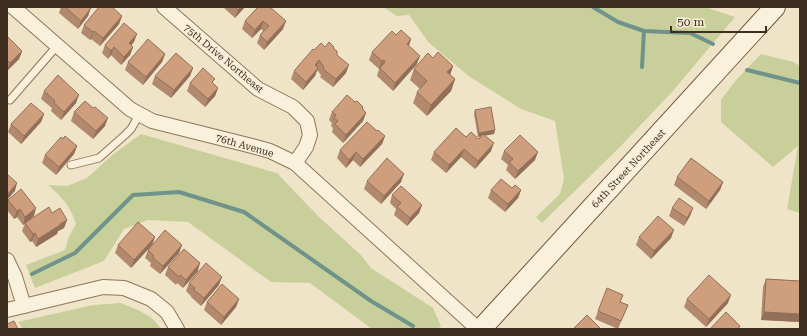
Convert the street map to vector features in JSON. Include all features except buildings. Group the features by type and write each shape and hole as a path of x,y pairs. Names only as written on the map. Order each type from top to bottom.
{"main road":[{"name":"64th Street Northeast","path":"479,329 775,7"}],"street":[{"name":"76th Avenue","path":"13,7 119,100 139,115 152,121 270,151 295,163 479,329"},
{"name":"75th Drive Northeast","path":"164,7 258,89 294,107 307,120 310,135 306,147 295,163"},
{"path":"7,260 15,277 24,306"},
{"path":"7,310 104,288 124,288 151,299 166,312 177,329"}],"lane":[{"path":"10,100 57,46"},
{"path":"71,165 99,158 125,135 139,115"}],"green space":[{"path":"383,7 705,7 735,17 673,91 618,149 542,223 536,217 560,194 564,179 555,121 521,109 470,77 429,43 409,15 397,16"},
{"path":"761,54 794,62 800,66 800,213 787,209 798,146 773,167 721,122 721,100 736,80"},
{"path":"141,134 277,173 319,217 361,255 371,268 433,308 441,326 438,329 372,329 310,283 271,282 188,222 148,220 124,229 104,261 35,288 26,265 65,250 69,236 76,224 65,203 48,185 67,186 87,178 111,156"},
{"path":"120,303 138,310 153,319 161,329 23,329 18,322 93,305"}],"waterway":[{"path":"593,7 618,22 644,31 690,33 713,44"},
{"path":"642,67 644,31"},
{"path":"747,70 800,83"},
{"path":"32,274 75,253 133,195 179,192 244,212 371,301 413,326"}]}
